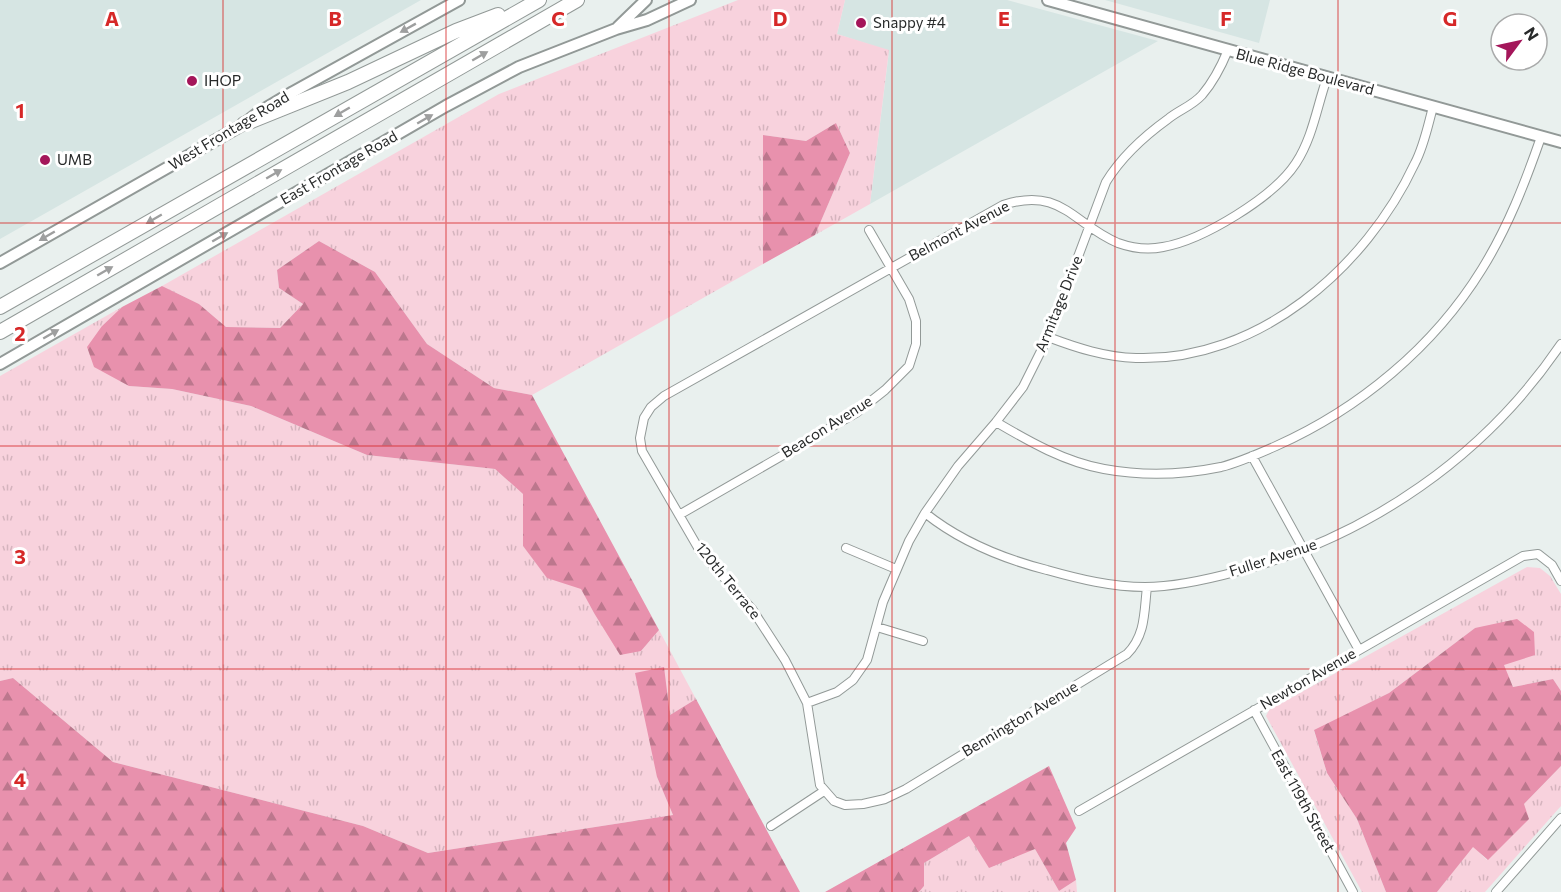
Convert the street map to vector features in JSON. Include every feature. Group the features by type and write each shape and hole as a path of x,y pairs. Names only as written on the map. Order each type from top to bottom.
{"highway":[{"path":"244,124 348,82 456,32 538,0"},
{"path":"0,306 538,0"},
{"path":"0,332 577,0"}],"street":[{"name":"West Frontage Road","path":"0,263 244,124 293,92 459,0"},
{"path":"616,29 646,0"},
{"name":"East Frontage Road","path":"0,364 477,89 519,67 616,29 647,20 690,0"},
{"name":"Blue Ridge Boulevard","path":"1048,0 1561,142"},
{"name":"Armitage Drive","path":"807,703 837,692 853,680 867,660 883,602 896,569 925,513 958,466 1023,387 1048,337 1106,182 1119,161 1131,148 1169,117 1185,109 1201,96 1216,77 1228,51"},
{"name":"Belmont Avenue","path":"670,393 1001,206 1014,201 1033,200 1052,203 1120,243 1137,248 1155,248 1188,239 1229,219 1270,191 1294,166 1311,134 1317,106 1327,78"},
{"path":"1048,337 1077,348 1104,354 1136,358 1163,357 1214,347 1247,334 1279,317 1309,297 1336,274 1358,252 1380,224 1400,194 1417,161 1433,107"},
{"path":"996,422 1034,444 1068,459 1103,469 1144,474 1185,473 1222,466 1252,456 1299,435 1342,410 1382,381 1419,348 1452,310 1486,262 1506,227 1523,189 1541,137"},
{"name":"Beacon Avenue","path":"679,515 855,413 885,390 909,366 916,344 916,321 909,298 869,230"},
{"name":"Fuller Avenue","path":"925,513 968,540 1029,566 1085,580 1147,587 1214,577 1270,562 1334,538 1394,506 1449,466 1499,421 1544,369 1561,344"},
{"name":"120th Terrace","path":"670,393 651,407 644,418 640,438 642,451 700,551 752,609 785,660 807,703 820,785 824,791"},
{"path":"1252,456 1359,650"},
{"path":"846,548 896,569"},
{"name":"Newton Avenue","path":"1079,811 1523,556 1538,555 1552,565 1561,581"},
{"name":"Bennington Avenue","path":"824,791 834,801 845,805 885,799 906,789 1127,654 1135,646 1142,633 1147,587"},
{"path":"877,627 922,641"},
{"name":"East 119th Street","path":"1254,710 1353,892"},
{"path":"771,826 824,791"},
{"path":"1496,892 1561,818"}],"shaded area":[{"path":"0,0 421,0 0,239"},
{"path":"845,0 1007,0 1158,41 870,204 889,51 837,34"},
{"path":"1105,0 1270,0 1259,43"}],"green space":[{"path":"738,0 845,0 837,34 889,50 870,204 815,235 850,153 836,123 806,141 763,135 763,264 532,395 494,388 427,344 375,272 319,241 277,270 279,288 303,304 280,328 226,327 199,304 162,286 499,94"},
{"path":"836,123 850,153 815,235 763,264 763,135 806,141"},
{"path":"319,241 375,272 427,344 494,388 532,395 659,630 641,651 620,655 581,589 547,578 523,546 523,494 495,469 367,455 251,406 172,389 129,386 94,367 87,347 102,326 122,307 162,286 199,304 226,327 280,328 303,304 279,288 277,270"},
{"path":"122,307 102,326 129,386 172,389 251,406 367,455 495,469 523,494 523,546 547,577 581,588 594,613 641,651 659,630 696,699 670,715 657,777 673,815 428,853 363,826 113,762 13,678 0,681 0,376"},
{"path":"1527,567 1540,568 1550,576 1561,594 1561,691 1553,679 1513,687 1503,665 1475,628 1389,693 1314,731 1327,773 1357,819 1386,892 1362,892 1266,716 1269,710"},
{"path":"1517,619 1534,632 1535,655 1504,665 1513,687 1553,679 1561,691 1561,766 1524,804 1529,819 1488,860 1473,847 1437,892 1386,892 1357,819 1327,773 1314,730 1389,693 1475,628"},
{"path":"664,667 670,715 696,699 800,892 0,892 0,681 13,678 113,762 363,826 428,853 673,815 657,777 635,673"},
{"path":"1049,766 1076,828 1066,843 1076,880 1059,891 1035,849 989,868 969,836 924,863 924,886 919,892 825,892"},
{"path":"1561,766 1561,806 1485,892 1437,892 1473,846 1487,860 1524,804"},
{"path":"969,836 1035,849 1059,891 1076,880 1077,892 919,892 924,886 924,863"}],"place":[{"name":"Snappy #4","path":"861,23"},
{"name":"IHOP","path":"192,81"},
{"name":"UMB","path":"45,160"}]}
